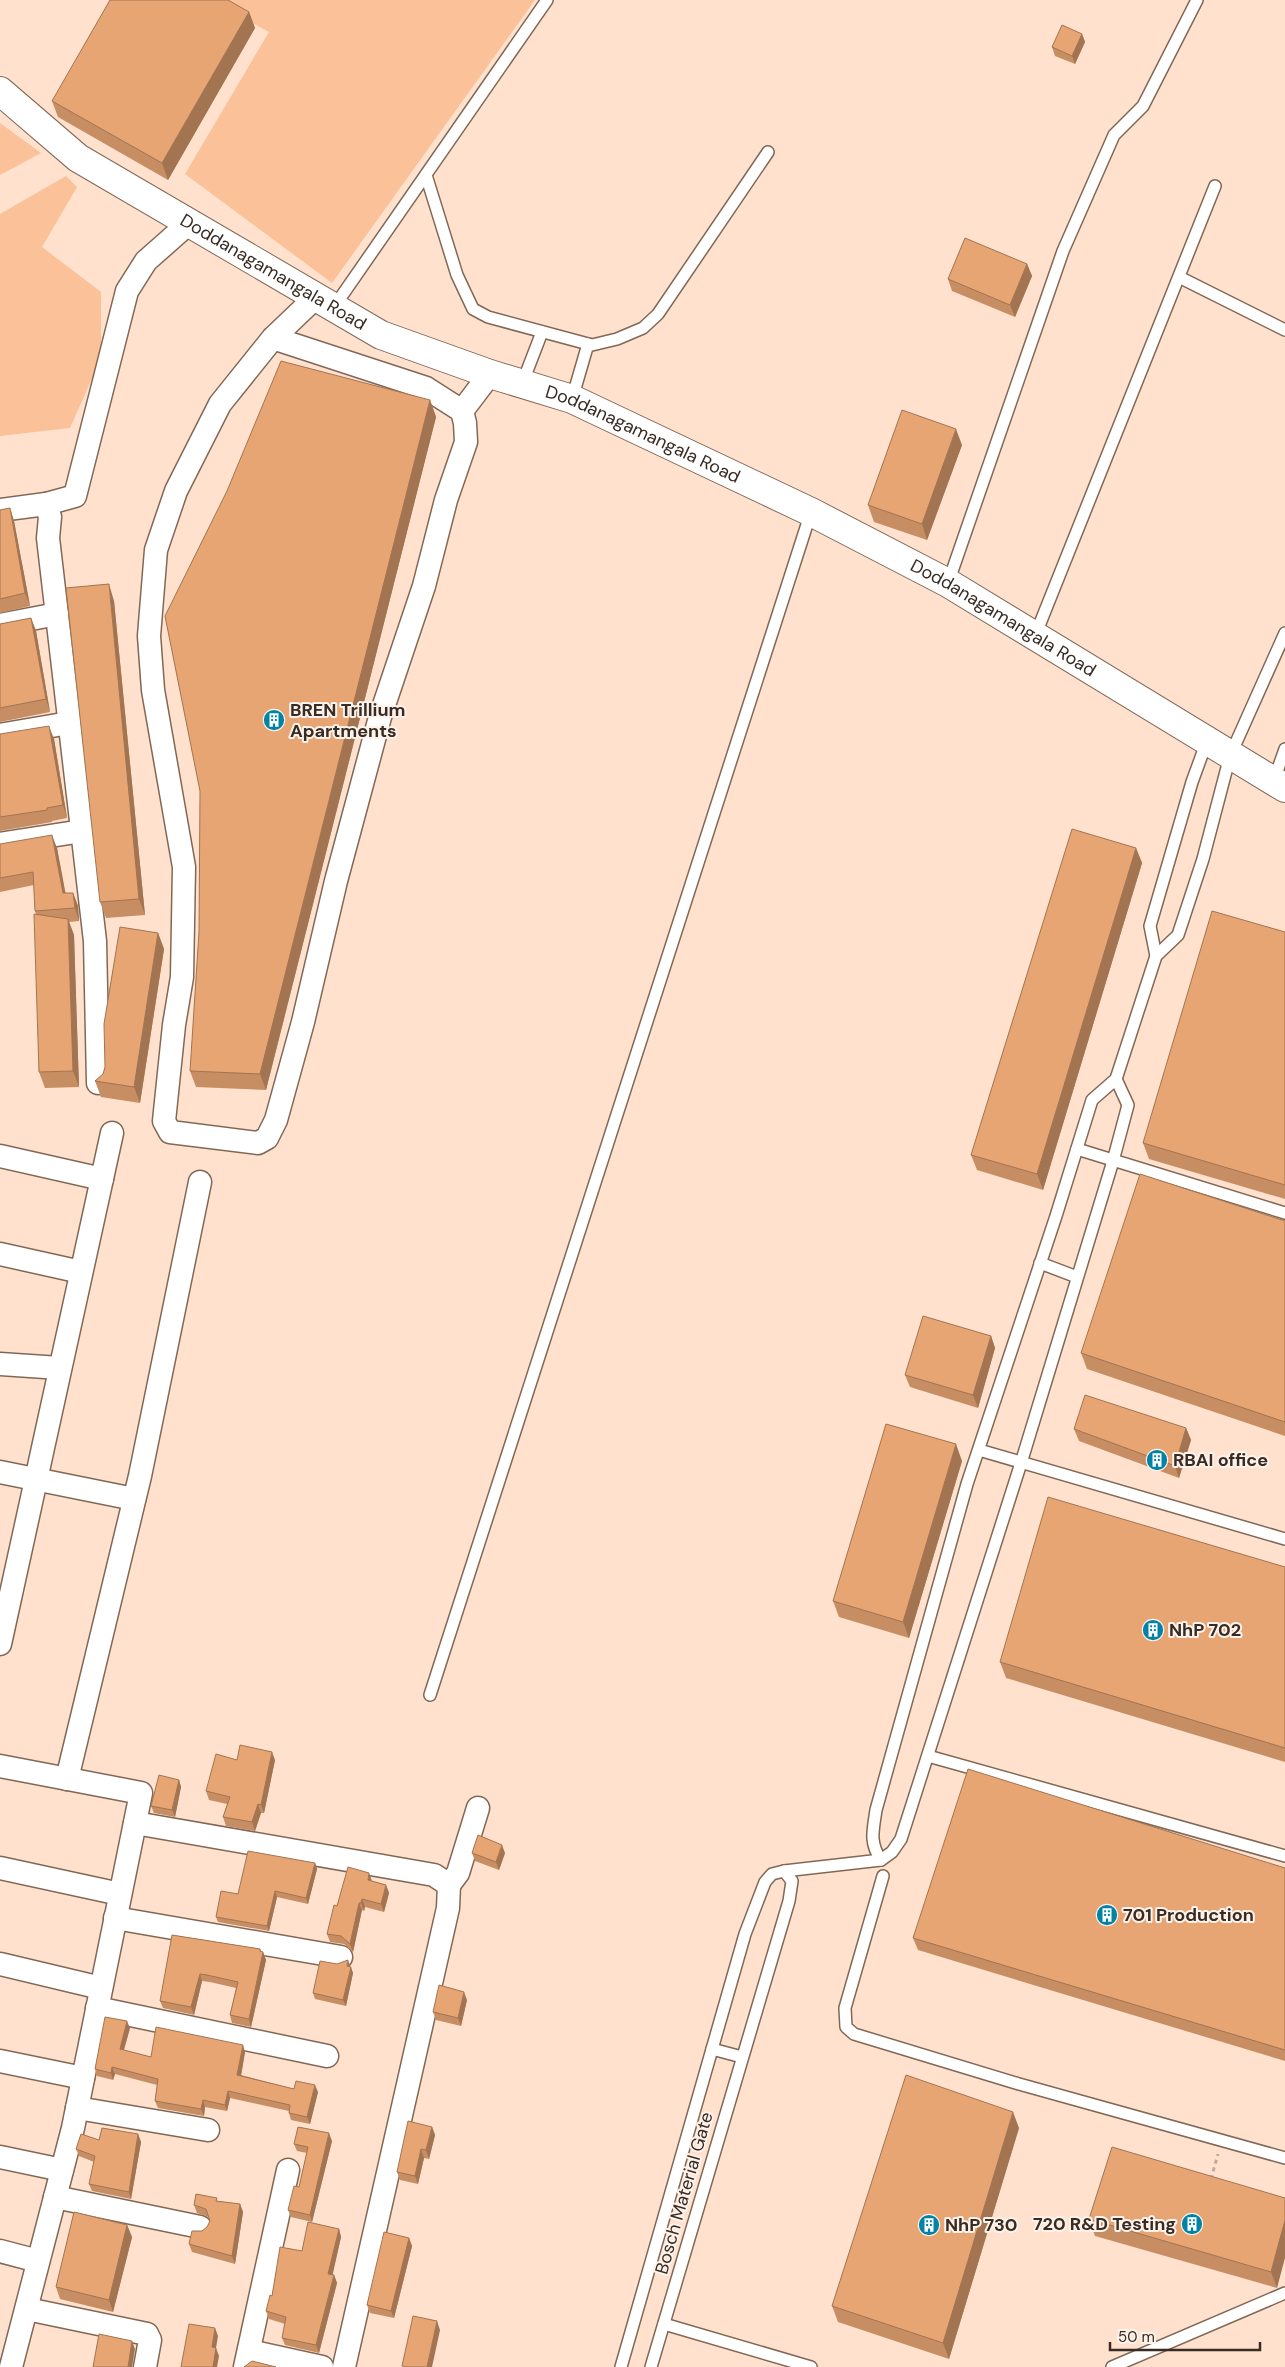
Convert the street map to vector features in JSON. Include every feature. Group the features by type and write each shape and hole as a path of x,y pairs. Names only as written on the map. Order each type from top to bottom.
{"street":[{"name":"Doddanagamangala Road","path":"0,91 78,158 381,335 490,374 572,399 811,512 948,583 1279,785"},
{"path":"0,510 46,504 75,496 127,291 146,261 189,223"},
{"path":"273,338 426,388 462,411 466,442 446,500 424,586 380,717 336,882 303,1022 276,1120 267,1138 258,1144 170,1132 164,1121 174,1025 182,977 184,867 153,690 149,636 156,550 176,490 220,404 273,338 325,302"},
{"path":"462,411 490,374"},
{"path":"46,504 50,517 48,538 94,941 98,1084"},
{"path":"0,625 57,614"},
{"path":"0,736 70,723"},
{"path":"0,844 82,831"},
{"path":"0,1644 112,1133"},
{"path":"0,1156 102,1179"},
{"path":"67,1780 134,1499 200,1182"},
{"path":"0,1254 81,1272"},
{"path":"0,1364 60,1368"},
{"path":"0,1472 134,1499"},
{"path":"0,1766 141,1793 77,2108 26,2308 9,2355"},
{"path":"344,2367 448,1908 449,1885 458,1873 478,1808"},
{"path":"135,1823 434,1875 449,1885"},
{"path":"0,1868 120,1894"},
{"path":"115,1918 341,1957"},
{"path":"0,1964 99,1998 327,2056"},
{"path":"0,2061 83,2078"},
{"path":"77,2108 208,2130"},
{"path":"0,2157 62,2170"},
{"path":"288,2170 247,2359 322,2367"},
{"path":"55,2196 200,2228"},
{"path":"0,2251 38,2261"},
{"path":"26,2308 146,2334 150,2340 145,2367"}],"lane":[{"path":"325,302 426,175 547,0"},
{"path":"948,583 1063,251 1114,135 1143,106 1197,0"},
{"path":"426,175 457,275 473,309 488,317 588,344 617,339 643,328 658,314 768,152"},
{"path":"1035,636 1215,186"},
{"path":"1179,277 1285,330"},
{"path":"522,384 542,332"},
{"path":"572,399 588,344"},
{"path":"430,1695 811,512"},
{"path":"881,1860 874,1849 872,1833 876,1810 979,1450 1092,1100 1116,1079 1156,956 1178,935 1203,858 1230,756 1285,633"},
{"path":"1156,956 1150,926 1192,782 1207,741"},
{"path":"1279,785 1285,749"},
{"path":"621,2367 745,1934 765,1882 772,1874 784,1871 881,1860 892,1852 901,1839 1021,1463 1113,1161 1128,1105 1116,1079"},
{"path":"1077,1149 1285,1213"},
{"path":"1040,1263 1077,1277"},
{"path":"979,1450 1285,1539"},
{"path":"928,1756 1285,1856"},
{"name":"Bosch Material Gate","path":"652,2367 750,2028 789,1901 792,1881 784,1871"},
{"path":"883,1876 845,2008 846,2027 854,2034 1019,2084 1285,2158"},
{"path":"712,2049 742,2057"},
{"path":"1112,2367 1285,2293"},
{"path":"664,2324 811,2367"}],"path":[{"path":"1210,2182 1219,2150"}],"shaded area":[{"path":"210,0 535,0 332,283 185,174 269,32"},
{"path":"0,123 41,153 0,175"},
{"path":"66,176 77,187 42,247 101,292 101,358 70,428 0,436 0,214"}],"building":[{"path":"110,0 228,0 249,12 162,163 52,101"},
{"path":"1062,25 1082,34 1072,56 1052,47"},
{"path":"965,238 1027,264 1010,305 948,279"},
{"name":"BREN Trillium Apartments","path":"281,361 430,400 260,1074 190,1071 199,932 200,791 165,616 227,491"},
{"path":"902,410 956,429 922,524 868,505"},
{"path":"10,508 25,593 0,599 0,510"},
{"path":"109,584 139,899 100,902 66,588"},
{"path":"31,618 46,699 0,708 0,624"},
{"path":"49,726 63,805 47,808 47,810 0,817 0,734"},
{"path":"1072,829 1136,848 1037,1174 971,1155"},
{"path":"52,835 63,893 73,893 75,908 35,911 33,872 0,878 0,844"},
{"path":"1212,911 1285,932 1285,1185 1143,1143"},
{"path":"34,914 68,919 73,1071 39,1072"},
{"path":"120,927 158,933 134,1087 95,1081 103,1074 105,1067 104,1024"},
{"path":"1140,1174 1285,1221 1285,1422 1081,1353"},
{"path":"923,1316 991,1336 973,1395 905,1375"},
{"name":"RBAI office","path":"1085,1395 1186,1428 1175,1466 1074,1429"},
{"path":"886,1424 956,1444 903,1622 833,1601"},
{"name":"NhP 702","path":"1048,1497 1285,1567 1285,1748 1000,1662"},
{"path":"240,1745 272,1752 261,1805 258,1804 252,1822 223,1817 230,1797 206,1791 216,1754 237,1760"},
{"name":"701 Production","path":"968,1769 1285,1868 1285,2050 913,1938"},
{"path":"159,1775 179,1780 172,1810 151,1806"},
{"path":"478,1835 502,1845 496,1862 472,1853"},
{"path":"248,1851 315,1863 306,1898 275,1891 267,1926 216,1917 221,1891 238,1894"},
{"path":"348,1867 369,1873 368,1880 386,1885 381,1904 362,1899 361,1903 359,1903 350,1944 341,1936 327,1934 334,1905 337,1906"},
{"path":"172,1935 260,1949 263,1952 249,2019 230,2015 238,1982 207,1975 200,1974 191,2007 160,2001"},
{"path":"348,1960 347,1966 351,1967 343,2000 313,1993 320,1961 337,1964"},
{"path":"439,1985 464,1992 458,2018 433,2012"},
{"path":"105,2017 127,2021 120,2049 151,2057 156,2027 243,2045 237,2075 294,2089 296,2081 315,2085 307,2117 289,2113 290,2105 228,2091 225,2105 203,2100 201,2109 155,2101 158,2079 112,2067 111,2073 95,2069"},
{"name":"NhP 730","path":"906,2075 1013,2112 943,2343 832,2306"},
{"path":"408,2121 432,2127 426,2150 421,2149 415,2176 397,2172"},
{"path":"298,2127 329,2133 310,2215 288,2210 294,2186 299,2187 308,2147 294,2144"},
{"path":"102,2128 138,2134 129,2192 89,2184 95,2156 76,2149 81,2134 99,2140"},
{"name":"720 R&D Testing","path":"1112,2147 1285,2198 1285,2220 1271,2272 1089,2219"},
{"path":"196,2194 217,2198 216,2201 240,2204 232,2256 189,2244 192,2231 202,2231 210,2221 206,2209 194,2205"},
{"path":"74,2212 127,2225 109,2300 56,2287"},
{"path":"308,2222 339,2229 328,2274 334,2275 316,2345 282,2338 286,2317 266,2311 270,2295 272,2296 280,2247 302,2251"},
{"path":"384,2232 409,2238 391,2311 367,2305"},
{"path":"413,2316 437,2321 427,2367 402,2366"},
{"path":"189,2324 215,2328 212,2347 216,2348 213,2367 181,2367"},
{"path":"99,2334 132,2341 128,2367 93,2367"},
{"path":"252,2361 276,2367 244,2367"}],"place":[{"name":"BREN Trillium Apartments","path":"274,720"},
{"name":"RBAI office","path":"1157,1460"},
{"name":"NhP 702","path":"1153,1630"},
{"name":"701 Production","path":"1107,1915"},
{"name":"720 R&D Testing","path":"1192,2224"},
{"name":"NhP 730","path":"929,2225"}]}
